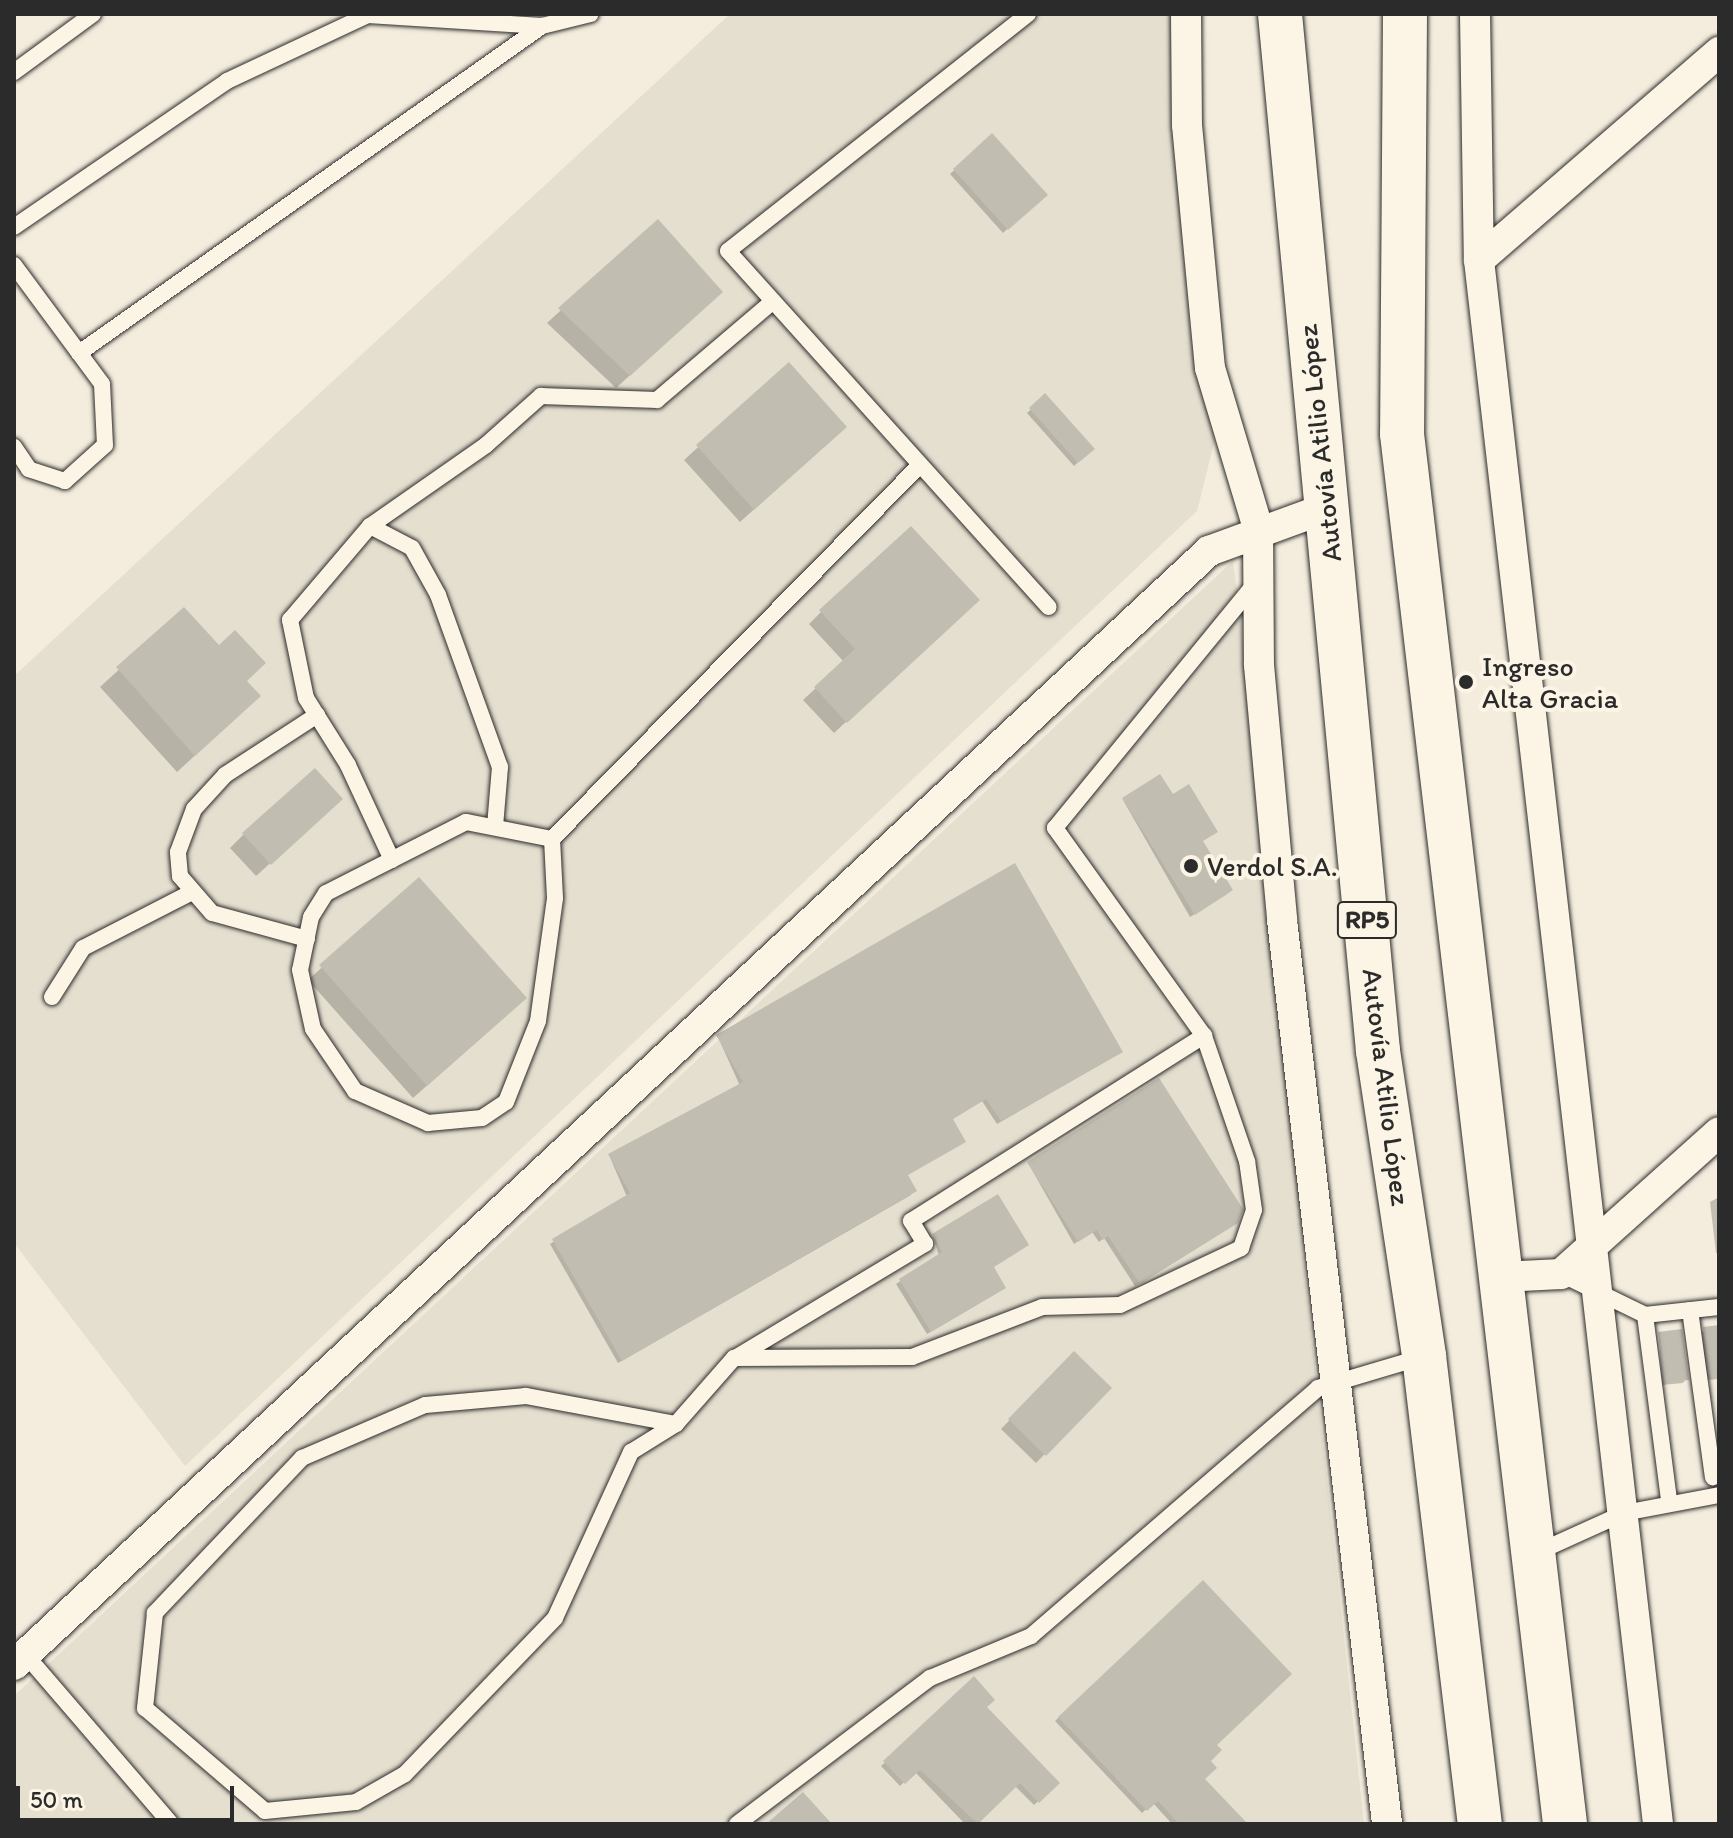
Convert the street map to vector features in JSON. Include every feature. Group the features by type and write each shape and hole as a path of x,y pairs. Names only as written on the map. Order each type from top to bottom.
{"main road":[{"name":"Autovía Atilio López","path":"1280,14 1324,509 1378,1051 1424,1356 1480,1824"},
{"path":"1405,14 1402,434 1565,1824"}],"street":[{"path":"1186,14 1187,125 1210,368 1258,528 1258,580 1282,920 1387,1824"},
{"path":"1475,14 1479,260 1595,1243 1658,1824"},
{"path":"1479,260 1719,52"},
{"path":"20,1660 1209,551 1258,528 1324,509"},
{"path":"1501,1277 1561,1274 1719,1132"}],"lane":[{"path":"14,72 93,14"},
{"path":"14,227 227,81 368,15 542,26 591,14"},
{"path":"1028,14 728,251 1049,607"},
{"path":"79,353 542,26"},
{"path":"14,265 102,384 105,445 65,481 29,469 14,447"},
{"path":"392,860 306,698 290,620 370,526 486,445 541,396 657,400 772,302"},
{"path":"552,839 466,822 326,893 307,939 300,970 313,1029 355,1091 428,1123 482,1118 506,1102 538,1021 555,898 552,839 920,465"},
{"path":"370,526 412,548 438,595 500,767 495,826"},
{"path":"734,1358 912,1357 1042,1307 1120,1305 1241,1248 1254,1210 1247,1161 1204,1036 1055,828 1258,580"},
{"path":"307,939 212,913 180,876 178,852 194,809 262,744 317,715"},
{"path":"52,997 83,948 192,892"},
{"path":"676,1424 526,1396 439,1403 302,1458 155,1613 145,1708 265,1811 356,1802 405,1774 555,1618 631,1452 676,1424 734,1358 925,1244 911,1221 1204,1036"},
{"path":"1561,1274 1645,1315 1719,1307"},
{"path":"1669,1501 1716,1475 1690,1310"},
{"path":"1645,1315 1669,1501"},
{"path":"737,1824 930,1678 1031,1636 1318,1388 1424,1356"},
{"path":"1534,1555 1624,1513 1669,1501 1719,1495"},
{"path":"20,1660 171,1824"}],"shaded area":[{"path":"730,14 1186,14 1220,419 1197,511 185,1466 14,1243 14,676"},
{"name":"Verdol S.A.","path":"1233,561 1317,1232 1302,1245 1364,1824 14,1824 14,1696"}],"building":[{"path":"992,133 1048,195 1008,230 953,169"},
{"path":"658,219 723,292 630,376 558,308"},
{"path":"789,362 847,427 754,510 696,445"},
{"path":"1045,393 1095,449 1078,463 1029,408"},
{"path":"911,526 980,600 847,723 814,687 855,649 819,610"},
{"path":"184,607 219,645 235,630 266,663 247,681 261,696 195,756 116,667"},
{"path":"315,768 343,799 271,865 242,833"},
{"name":"Verdol S.A.","path":"1160,774 1173,794 1189,784 1218,832 1203,841 1233,890 1195,915 1122,798"},
{"path":"1015,863 1123,1052 1001,1121 986,1099 953,1119 966,1142 908,1175 917,1191 622,1361 552,1239 630,1193 608,1154 743,1082 716,1035"},
{"path":"419,877 527,998 427,1086 319,965"},
{"path":"1159,1078 1243,1209 1238,1223 1140,1284 1108,1236 1103,1240 1097,1230 1078,1242 1027,1162"},
{"path":"998,1194 1029,1245 994,1267 1006,1288 931,1332 899,1279 942,1252 932,1234"},
{"path":"1719,1325 1719,1376 1710,1377 1703,1327"},
{"path":"1682,1329 1689,1380 1665,1382 1658,1332"},
{"path":"1074,1351 1112,1388 1046,1456 1008,1419"},
{"path":"1203,1580 1292,1674 1217,1745 1222,1750 1211,1761 1217,1768 1205,1779 1248,1824 1179,1824 1158,1801 1147,1811 1058,1717"},
{"path":"974,1676 995,1700 987,1707 1060,1783 1039,1803 1020,1783 978,1824 920,1770 905,1784 883,1761"},
{"path":"803,1792 832,1824 766,1824"}],"place":[{"name":"Ingreso Alta Gracia","path":"1466,682"},
{"name":"Verdol S.A.","path":"1191,866"}]}
